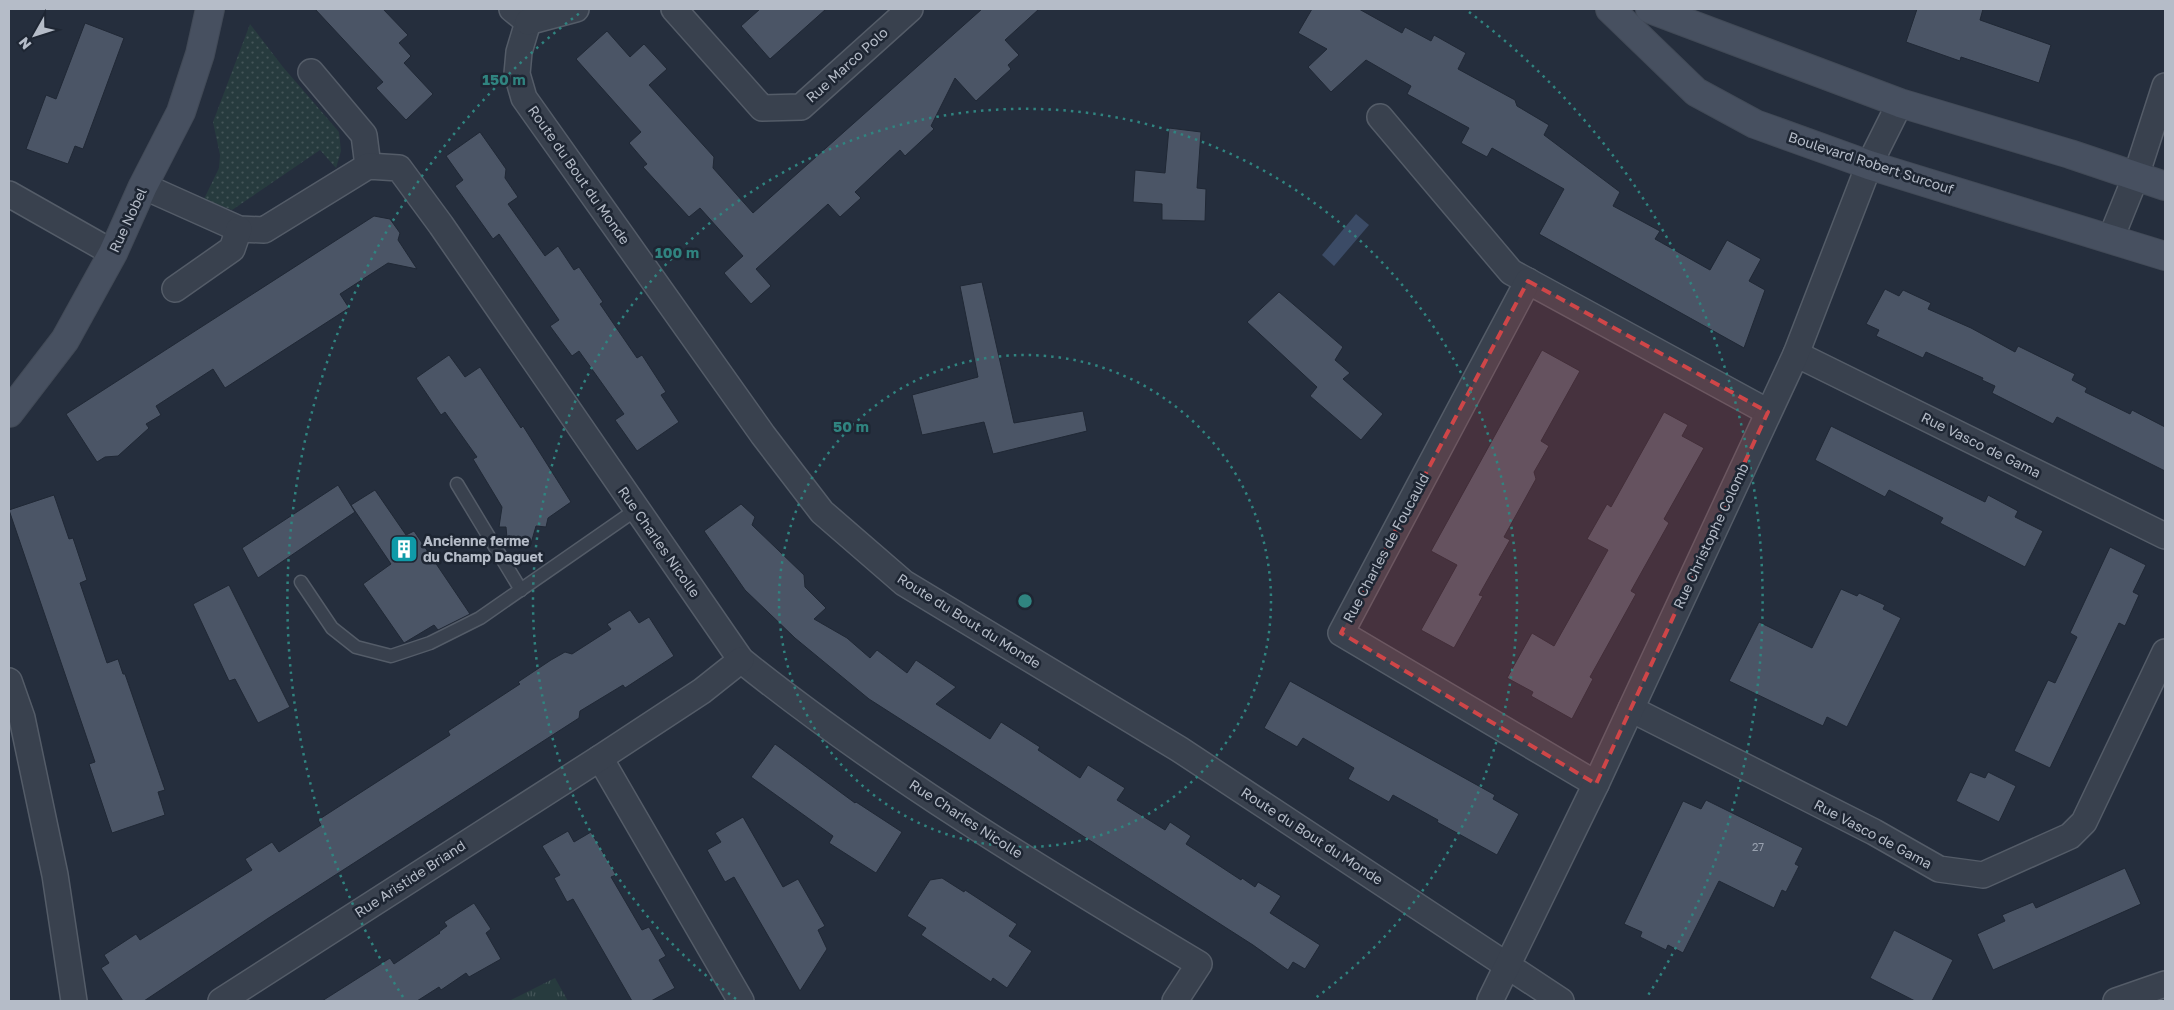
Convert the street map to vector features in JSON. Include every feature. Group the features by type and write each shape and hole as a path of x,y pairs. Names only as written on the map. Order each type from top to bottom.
{"street":[{"name":"Rue Nobel","path":"9,413 65,340 113,252 143,186 181,112 200,54 210,9"},
{"path":"520,16 576,9"},
{"name":"Rue Marco Polo","path":"674,9 762,108 801,107 910,9"},
{"name":"Boulevard Robert Surcouf","path":"1610,9 1696,92 1754,124 1869,165 2165,256"},
{"path":"1650,9 1900,103 2070,154 2165,186"},
{"name":"Route du Bout du Monde","path":"520,16 517,74 524,98 763,435 822,512 904,583 1179,749 1560,1001"},
{"path":"143,186 239,229 264,230 368,166 364,135 311,72"},
{"path":"2111,238 2136,176 2165,86"},
{"name":"Rue Christophe Colomb","path":"1490,1001 1596,784 1796,354 1869,165 1900,103"},
{"path":"1380,117 1511,272 1768,412"},
{"name":"Rue Charles Nicolle","path":"368,166 399,168 441,225 741,660 797,705 868,755 1085,896 1199,964 1175,1001"},
{"path":"9,194 113,252"},
{"path":"175,289 232,249 239,229"},
{"name":"Rue Charles de Foucauld","path":"1528,281 1341,633 1596,784"},
{"name":"Rue Vasco de Gama","path":"1796,354 2165,536"},
{"name":"Rue Vasco de Gama","path":"1631,709 1874,832 1939,869 1982,875 2070,836 2084,822 2165,652"},
{"name":"Rue Aristide Briand","path":"221,1001 600,758 702,691 741,660"},
{"path":"9,681 22,718 55,875 74,1001"},
{"path":"600,758 741,1001"},
{"path":"2116,1001 2165,984"}],"lane":[{"path":"457,484 521,590"},
{"path":"301,582 332,628 356,647 391,656 430,643 480,618 637,509"}],"highlighted area":[{"path":"1528,281 1768,412 1596,784 1341,633"}],"green space":[{"path":"250,24 283,67 339,132 341,151 336,168 320,150 232,210 204,199 219,168 220,155 213,122"},
{"path":"555,978 568,1001 509,1001"}],"water":[{"path":"1356,214 1369,225 1334,266 1322,255"}],"building":[{"path":"315,9 383,9 408,35 399,43 411,56 404,63 433,94 406,120 376,88 383,82"},
{"path":"760,9 826,9 770,59 741,26"},
{"path":"982,9 1039,9 1005,40 1019,55 1008,65 1011,69 976,101 955,78 931,126 934,129 905,156 900,150 855,192 861,198 840,217 828,204 756,269 771,286 751,304 724,273 743,256 700,208 689,217 643,167 647,164 629,143 641,132 576,59 607,31 630,57 644,44 667,69 649,85 714,157 713,168 753,213"},
{"path":"1312,9 1359,9 1402,33 1405,27 1431,41 1434,35 1466,53 1458,69 1515,100 1517,106 1549,125 1544,135 1620,192 1613,206 1660,231 1655,239 1710,270 1727,240 1761,259 1749,281 1765,290 1744,348 1539,234 1564,189 1492,148 1487,157 1461,143 1469,128 1407,94 1411,86 1366,60 1331,92 1308,67 1327,49 1298,33"},
{"path":"1917,9 1983,9 1980,20 2051,45 2039,83 1961,57 1960,61 1906,42"},
{"path":"85,23 124,38 83,149 75,146 68,164 26,149 46,95 56,99"},
{"path":"1169,128 1201,132 1197,188 1206,189 1205,221 1162,220 1162,204 1133,202 1135,170 1165,173"},
{"path":"480,132 506,169 505,178 518,197 508,204 545,256 558,246 574,270 579,267 603,302 600,304 637,358 642,355 666,392 661,395 679,422 637,451 615,420 624,414 579,351 572,356 550,326 559,320 499,234 493,239 455,186 463,180 446,156"},
{"path":"374,216 390,219 400,233 398,240 417,269 388,263 340,294 349,308 225,388 213,369 156,406 161,415 146,424 149,428 118,456 105,457 97,462 66,414"},
{"path":"982,282 1014,423 1083,411 1087,431 993,454 984,422 922,435 912,395 978,377 960,286"},
{"path":"1885,289 1899,296 1903,290 1931,303 1928,309 1971,328 2015,352 2018,346 2075,374 2072,380 2087,388 2085,392 2130,414 2132,410 2165,427 2165,471 2057,417 2053,424 1992,393 1995,386 1982,380 1983,378 1926,352 1923,358 1876,336 1879,330 1866,324"},
{"path":"1279,292 1343,347 1335,360 1350,373 1343,379 1383,414 1361,440 1310,396 1317,387 1247,322"},
{"path":"1542,350 1580,371 1541,441 1549,446 1534,472 1536,479 1504,537 1510,540 1479,595 1483,596 1454,648 1421,630 1457,565 1431,551"},
{"path":"449,355 465,377 480,367 521,428 523,426 571,502 548,518 546,527 536,526 530,547 507,538 506,527 499,527 502,507 473,459 477,457 445,412 441,415 416,378"},
{"path":"1664,412 1688,425 1682,436 1704,448 1664,519 1669,523 1631,591 1636,594 1590,677 1593,679 1572,719 1531,696 1533,692 1507,678 1532,633 1554,646 1608,550 1587,539 1607,504 1611,507"},
{"path":"1831,426 1985,502 1988,495 2018,511 2015,517 2043,531 2025,567 1940,523 1943,518 1889,490 1885,497 1815,460"},
{"path":"338,485 355,512 258,578 242,548"},
{"name":"Ancienne ferme du Champ Daguet","path":"375,490 406,535 414,531 470,614 438,630 434,625 404,643 363,584 391,564 351,505"},
{"path":"54,495 69,539 73,538 87,580 80,583 107,663 118,659 123,674 125,674 165,790 158,792 165,815 112,833 89,764 95,762 9,510"},
{"path":"741,504 755,517 752,525 804,575 805,587 826,608 814,619 847,638 870,658 877,650 907,673 916,660 956,687 936,704 990,739 1001,722 1040,747 1038,750 1080,778 1088,765 1125,788 1117,800 1165,830 1170,822 1191,836 1186,844 1241,880 1242,878 1255,887 1258,882 1281,896 1270,913 1320,945 1305,969 1293,962 1288,970 1253,945 869,699 795,638 745,590 704,531"},
{"path":"2110,547 2146,565 2133,592 2139,595 2125,626 2119,623 2050,768 2014,751 2048,680 2055,683 2077,637 2070,633"},
{"path":"229,585 290,707 258,723 235,679 229,681 193,604"},
{"path":"1841,589 1857,596 1859,593 1885,605 1883,609 1901,618 1847,727 1827,717 1823,726 1729,681 1759,622 1812,648"},
{"path":"630,610 639,623 649,617 674,656 625,688 623,685 580,711 579,718 267,919 144,1001 123,1001 101,968 109,963 104,955 136,934 140,940 252,870 245,859 272,842 279,852 321,825 318,820 450,735 448,731 520,684 518,682 551,660 565,652 572,654 611,629 607,624"},
{"path":"1290,681 1495,795 1493,799 1519,814 1497,855 1393,795 1389,802 1348,779 1354,768 1303,738 1297,747 1264,728"},
{"path":"775,744 855,803 902,832 876,873 829,843 833,836 751,777"},
{"path":"1970,772 1985,778 1988,772 2016,786 1999,822 1956,801"},
{"path":"1706,800 1803,848 1795,864 1799,866 1786,892 1782,890 1774,908 1719,881 1683,953 1668,945 1666,950 1640,937 1642,932 1624,924 1683,801 1701,809"},
{"path":"743,817 783,887 798,879 825,926 818,930 827,949 800,991 734,877 725,882 707,850 721,842 715,833"},
{"path":"568,831 574,842 591,832 616,875 611,877 642,930 649,927 666,956 659,960 675,988 651,1001 632,1001 573,899 567,902 554,878 560,875 542,846"},
{"path":"2125,868 2141,904 1993,970 1977,934 2005,921 2002,915 2033,902 2036,908"},
{"path":"942,878 964,892 965,890 1017,924 1009,936 1032,951 1007,988 993,978 991,982 921,935 926,928 907,916 930,880"},
{"path":"474,903 491,929 486,933 501,959 469,977 466,973 441,990 439,987 417,1001 322,1001 390,958 394,964 440,933 447,926 444,922"},
{"path":"1894,930 1953,960 1932,1001 1915,1001 1870,978"}],"place":[{"name":"Ancienne ferme du Champ Daguet","path":"404,549"}]}
